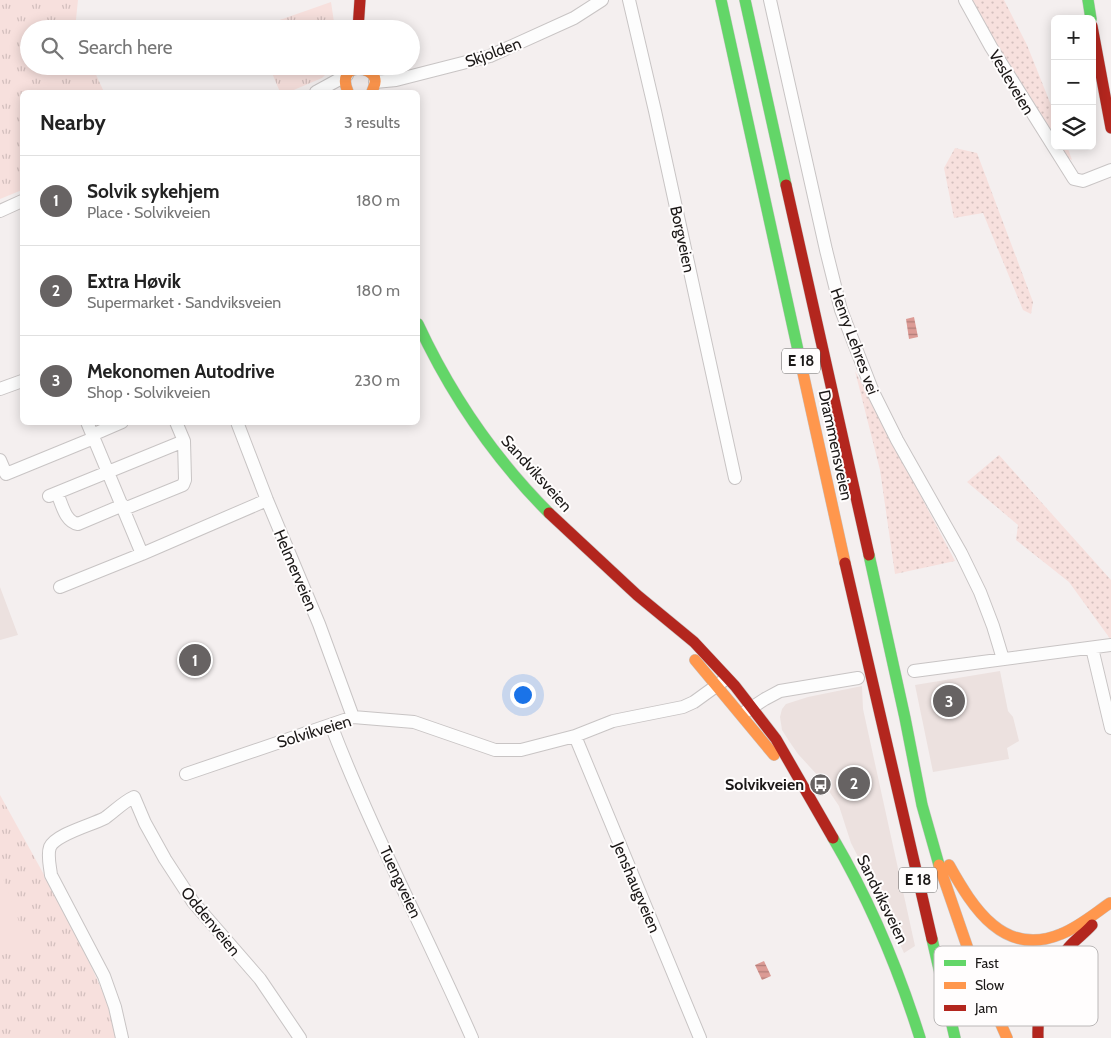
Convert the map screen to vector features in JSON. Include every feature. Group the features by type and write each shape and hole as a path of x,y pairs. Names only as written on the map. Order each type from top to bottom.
{"main road":[{"path":"359,20 360,0"},
{"name":"Drammensveien","path":"721,0 881,722 934,948"},
{"name":"Drammensveien","path":"745,0 905,718 928,830"},
{"path":"1088,0 1090,15"},
{"path":"1096,47 1111,128"},
{"path":"346,75 345,87 347,90"},
{"name":"Sandviksveien","path":"420,328 445,378 486,441 511,472 558,522 663,618 685,634 721,682 785,753 800,783 829,829 874,913 901,977 920,1038"},
{"name":"E 18","path":"928,830 966,896 982,917 996,929 1015,938 1035,939 1054,936 1072,928 1111,903"},
{"name":"E 18","path":"928,830 945,888 966,946"},
{"name":"E 18","path":"1070,946 1088,930 1111,903"},
{"name":"E 18","path":"1002,1026 1008,1038"}],"street":[{"name":"Skjolden","path":"420,74 490,56 574,18 602,0"},
{"name":"Borgveien","path":"629,0 736,478"},
{"name":"Henry Lehres vei","path":"770,0 826,250 847,327 873,392 897,440 961,553 980,592 1003,659"},
{"name":"Vesleveien","path":"965,0 991,47 1074,179 1083,181 1111,170"},
{"path":"320,90 346,75"},
{"name":"Skjolden","path":"374,87 416,75"},
{"path":"0,211 20,202"},
{"path":"0,389 20,382"},
{"path":"88,425 142,554"},
{"path":"0,460 6,474 93,437 116,425"},
{"path":"177,425 184,441 184,485 78,524 70,522 53,494 184,441"},
{"name":"Helmerveien","path":"238,425 267,500 319,624 353,717"},
{"path":"60,587 267,500"},
{"path":"914,671 1111,645"},
{"path":"1092,648 1111,728"},
{"path":"747,711 780,691 858,678"},
{"name":"Solvikveien","path":"186,774 353,717 414,722 495,750 521,750 575,736 613,721 683,707 694,702 721,682"},
{"name":"Tuengveien","path":"331,725 373,822 458,1003 472,1038"},
{"name":"Jenshaugveien","path":"575,736 700,1038"},
{"name":"Oddenveien","path":"122,1038 115,1007 104,976 51,875 49,856 50,847 57,839 93,824 134,797 146,823 192,902 260,979 300,1038"}],"shaded area":[{"path":"914,317 918,337 909,339 906,319"},
{"path":"0,587 18,635 0,640"},
{"path":"1000,671 1008,711 1013,717 1019,741 1007,748 1009,759 933,772 915,685"},
{"path":"862,686 863,709 915,946 904,953 851,843 839,806 820,778 798,754 782,730 780,717 782,709 786,704 808,697"},
{"path":"764,961 771,976 762,980 755,965"}],"green space":[{"path":"0,0 78,0 76,20 20,20 20,75 96,75 103,90 20,90 20,191 0,199"},
{"path":"968,0 1004,0 1027,45 1051,105 1051,143"},
{"path":"331,2 334,20 280,20"},
{"path":"273,75 325,75 294,90 279,90"},
{"path":"955,148 977,153 1033,302 1031,314 1023,310 983,213 954,218 944,168"},
{"path":"1055,150 1068,150 1072,160 1057,153"},
{"path":"855,371 955,561 895,574 880,470"},
{"path":"999,455 1111,580 1111,640 1069,582 1016,540 1018,525 967,482"},
{"path":"0,795 74,929 112,1012 117,1038 0,1038"},
{"path":"0,870 28,946 0,956"}],"traffic: fast":[{"path":"721,0 801,364"},
{"path":"745,0 786,185"},
{"path":"1088,0 1090,15"},
{"path":"420,328 445,376 475,424 510,470 549,513"},
{"path":"869,555 922,805 939,865"},
{"path":"833,838 859,886 882,935 920,1038"},
{"path":"932,939 934,948"},
{"path":"952,1026 955,1038"}],"traffic: slow":[{"path":"347,75 345,82 347,90"},
{"path":"373,75 375,84 373,90"},
{"path":"801,364 845,563"},
{"path":"695,660 774,755"},
{"path":"939,865 967,946"},
{"path":"949,865 980,912 993,925 1007,934 1023,939 1041,940 1061,934 1080,924 1110,903"},
{"path":"1002,1026 1007,1038"}],"traffic: jam":[{"path":"359,20 360,0"},
{"path":"1096,47 1111,128"},
{"path":"786,185 869,555"},
{"path":"549,513 637,595 694,642 735,686 776,739 833,838"},
{"path":"845,563 932,939"},
{"path":"1070,946 1092,925"},
{"path":"1038,1026 1038,1038"}],"place":[{"name":"Solvik sykehjem","path":"195,660"},
{"name":"Mekonomen Autodrive","path":"949,701"},
{"name":"Extra Høvik","path":"854,783"},
{"name":"Solvikveien","path":"820,784"}]}
